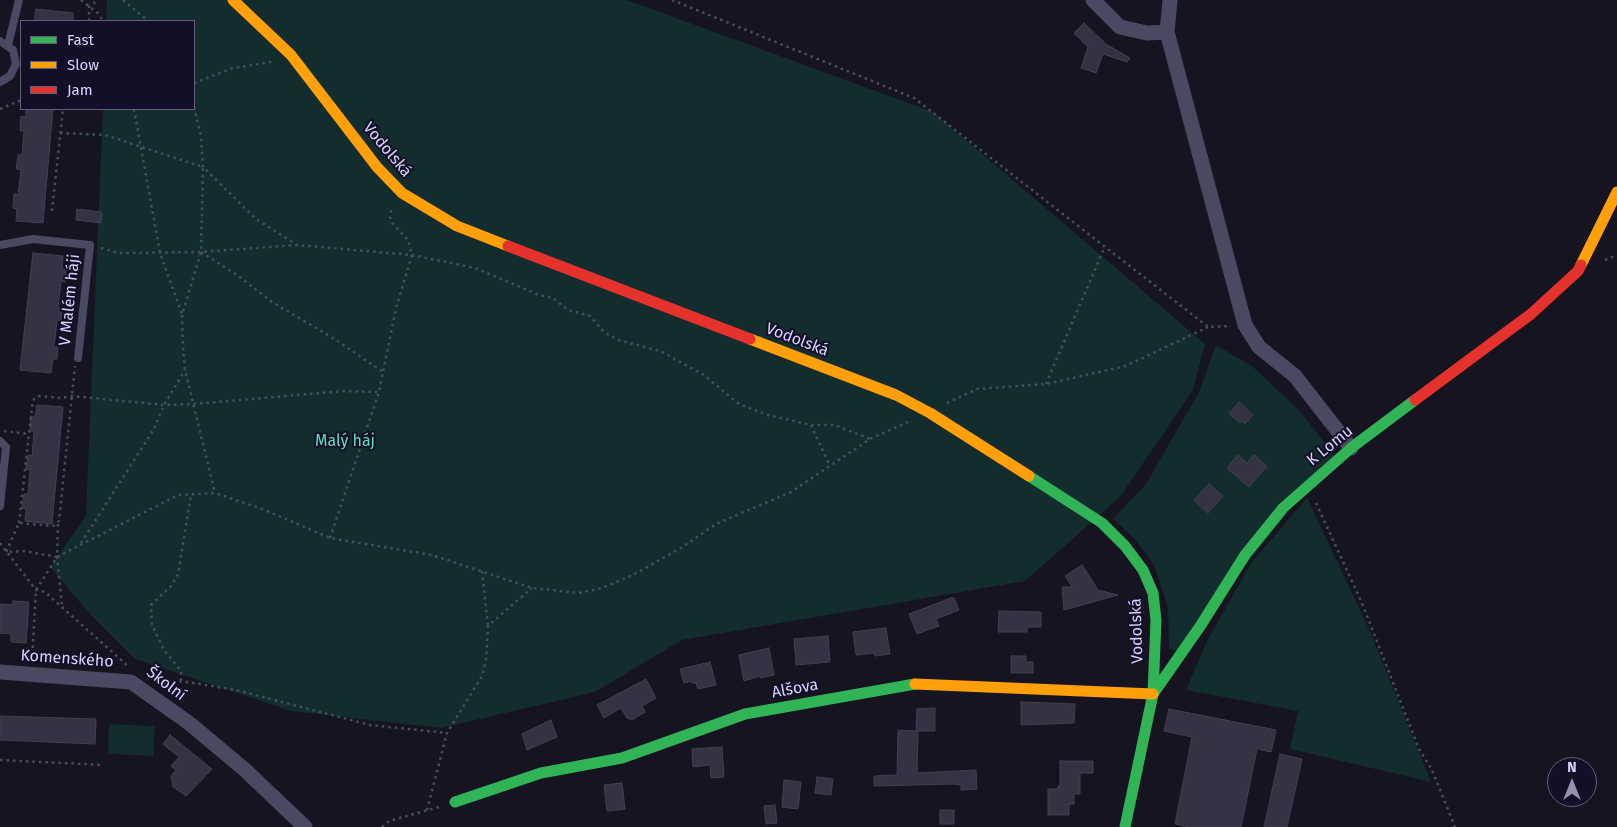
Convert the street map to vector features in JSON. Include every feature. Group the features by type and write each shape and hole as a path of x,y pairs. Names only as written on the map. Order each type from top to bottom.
{"street":[{"name":"Vodolská","path":"233,0 291,55 377,167 402,193 457,226 896,395 930,413 1102,524 1125,546 1144,570 1153,593 1156,639 1153,694 1125,827"},
{"path":"1093,0 1120,27 1146,33 1167,32"},
{"path":"1170,0 1167,32 1245,325 1259,347 1295,376 1351,448"},
{"name":"K Lomu","path":"1153,694 1263,531 1306,486 1351,448 1531,314 1578,271 1617,192"},
{"name":"Komenského","path":"0,672 131,682"},
{"name":"Školní","path":"131,682 189,723 244,769 305,827"},
{"name":"Alšova","path":"454,802 541,773 622,758 745,714 917,684 1153,694"}],"lane":[{"path":"8,45 19,0"},
{"path":"0,41 13,50 16,64 10,76 0,82"},
{"name":"V Malém háji","path":"0,245 34,239 90,245 78,358"},
{"path":"0,441 6,447 0,506"}],"path":[{"path":"81,0 99,14 102,20"},
{"path":"89,20 89,8 98,0"},
{"path":"123,0 147,20"},
{"path":"672,0 914,98 1208,327"},
{"path":"195,83 233,68 264,64 291,55"},
{"path":"0,109 20,100"},
{"path":"52,211 63,110"},
{"path":"134,110 160,252 182,315 185,370 215,493"},
{"path":"182,315 201,252 203,167 201,136 195,110"},
{"path":"60,133 105,135 203,167 256,219 297,245"},
{"path":"330,538 379,392 396,308 412,255 408,240 393,224 390,217 391,209 402,193"},
{"path":"90,245 119,253 201,252 297,245 412,255 475,268 539,295 552,298 568,310 590,316 604,332 618,340 660,351 704,375 739,404 768,415 811,425 836,425 870,439"},
{"path":"1046,384 1105,246"},
{"path":"201,252 237,275 272,302 334,338 383,372"},
{"path":"31,673 36,590 57,557 178,495 215,493 266,510 330,538 432,555 532,588 579,593 602,588 633,575 716,524 791,492 870,439 930,413 962,394 977,389 1046,384 1126,366 1208,327 1245,325"},
{"path":"81,544 154,429 164,404 185,370"},
{"path":"62,608 57,557 58,524 73,381"},
{"path":"57,557 25,551 6,552 19,523 34,398 39,396 61,398 72,396 164,404 194,404 344,391 379,392"},
{"path":"811,425 830,466"},
{"path":"0,430 29,434"},
{"path":"1306,486 1313,497 1362,603 1418,749 1432,770 1455,827"},
{"path":"162,703 181,681 181,671 164,650 152,625 151,605 172,585 178,574 192,494"},
{"path":"19,523 52,526 58,524"},
{"name":"Školní","path":"0,543 36,590 44,592 136,674 131,682"},
{"path":"427,810 446,733 482,676 486,660 488,626 482,572"},
{"path":"488,626 532,588"},
{"path":"181,681 236,690 370,726 446,733"},
{"path":"0,760 103,765"},
{"path":"382,827 389,821 454,802"}],"green space":[{"name":"Malý háj","path":"107,0 627,0 933,112 1205,344 1193,390 1120,497 1025,581 682,640 595,692 441,728 291,711 135,659 91,615 50,567 86,516 103,110 195,110 195,20 106,20"},
{"path":"1216,345 1252,366 1300,411 1334,455 1177,651 1169,649 1168,607 1154,565 1135,539 1113,519 1146,484 1199,392"},
{"path":"1307,498 1369,629 1431,782 1290,749 1298,711 1186,690 1207,641 1251,563"},
{"path":"109,724 155,726 153,756 108,754"}],"building":[{"path":"36,9 73,13 73,20 34,20"},
{"path":"1084,23 1106,44 1130,58 1127,62 1103,54 1096,73 1081,68 1088,47 1074,33"},
{"path":"26,110 53,110 43,223 16,221 17,209 13,208 14,194 18,194 21,170 16,169 18,155 22,155 24,131 20,131 21,116 26,117"},
{"path":"77,209 102,212 101,223 76,220"},
{"path":"33,253 63,256 62,269 66,270 65,282 61,281 58,308 62,308 61,321 57,320 54,347 58,347 57,359 53,359 51,373 20,370"},
{"path":"1239,402 1253,415 1245,424 1242,421 1240,423 1229,414"},
{"path":"37,405 63,407 52,524 25,521 26,509 22,508 24,494 28,494 30,470 26,469 28,455 32,456 34,431 30,431 31,416 35,417"},
{"path":"1238,455 1247,463 1254,455 1267,466 1249,487 1227,468"},
{"path":"1209,484 1223,496 1208,513 1194,500"},
{"path":"1082,565 1098,590 1118,595 1064,610 1062,587 1072,587 1065,576"},
{"path":"954,598 959,610 936,619 939,626 917,634 909,614"},
{"path":"13,601 29,602 26,643 11,642 11,634 0,633 0,604 13,605"},
{"path":"999,611 1041,612 1041,627 1027,627 1027,632 998,632"},
{"path":"886,628 890,654 875,656 874,653 856,655 853,632"},
{"path":"828,636 830,662 796,665 794,639"},
{"path":"769,648 774,675 760,678 760,676 744,681 739,655"},
{"path":"1011,656 1026,656 1026,662 1033,662 1033,673 1011,673"},
{"path":"710,662 716,685 698,689 696,683 692,683 692,681 684,683 680,669"},
{"path":"646,679 656,698 642,706 645,712 632,720 627,718 621,708 604,718 597,705"},
{"path":"1021,702 1075,704 1074,723 1021,725"},
{"path":"935,708 935,731 918,731 917,773 976,770 977,789 961,790 961,785 953,784 874,786 874,776 897,775 898,730 916,731 917,709"},
{"path":"1169,709 1276,730 1271,752 1257,749 1241,827 1189,827 1175,824 1192,737 1164,731"},
{"path":"0,716 96,719 95,744 0,740"},
{"path":"551,720 557,737 527,750 522,734"},
{"path":"170,735 212,769 186,796 173,787 171,776 176,770 171,766 179,757 163,744"},
{"path":"722,747 724,777 711,778 710,765 693,767 692,749"},
{"path":"1280,754 1302,759 1287,827 1264,827"},
{"path":"1060,761 1093,761 1093,773 1080,773 1080,794 1074,794 1074,804 1069,804 1069,815 1048,815 1048,789 1058,789 1058,786 1060,786"},
{"path":"817,777 833,779 831,795 815,793"},
{"path":"784,780 801,782 798,809 782,807"},
{"path":"622,783 625,809 607,811 604,785"},
{"path":"775,805 777,823 766,824 764,806"},
{"path":"940,810 954,810 954,824 940,824"}],"traffic: fast":[{"path":"1153,694 1201,625 1245,555 1283,508 1351,448 1415,400"},
{"path":"1029,476 1102,523 1125,546 1143,570 1153,593 1156,620 1153,694 1125,827"},
{"path":"455,802 541,773 622,758 745,714 915,684"}],"traffic: slow":[{"path":"233,0 291,55 377,167 402,193 457,226 508,246"},
{"path":"1581,265 1617,192"},
{"path":"750,339 896,395 930,413 1029,476"},
{"path":"915,684 1153,694"}],"traffic: jam":[{"path":"508,246 750,339"},
{"path":"1415,400 1531,314 1578,271 1581,265"}]}
